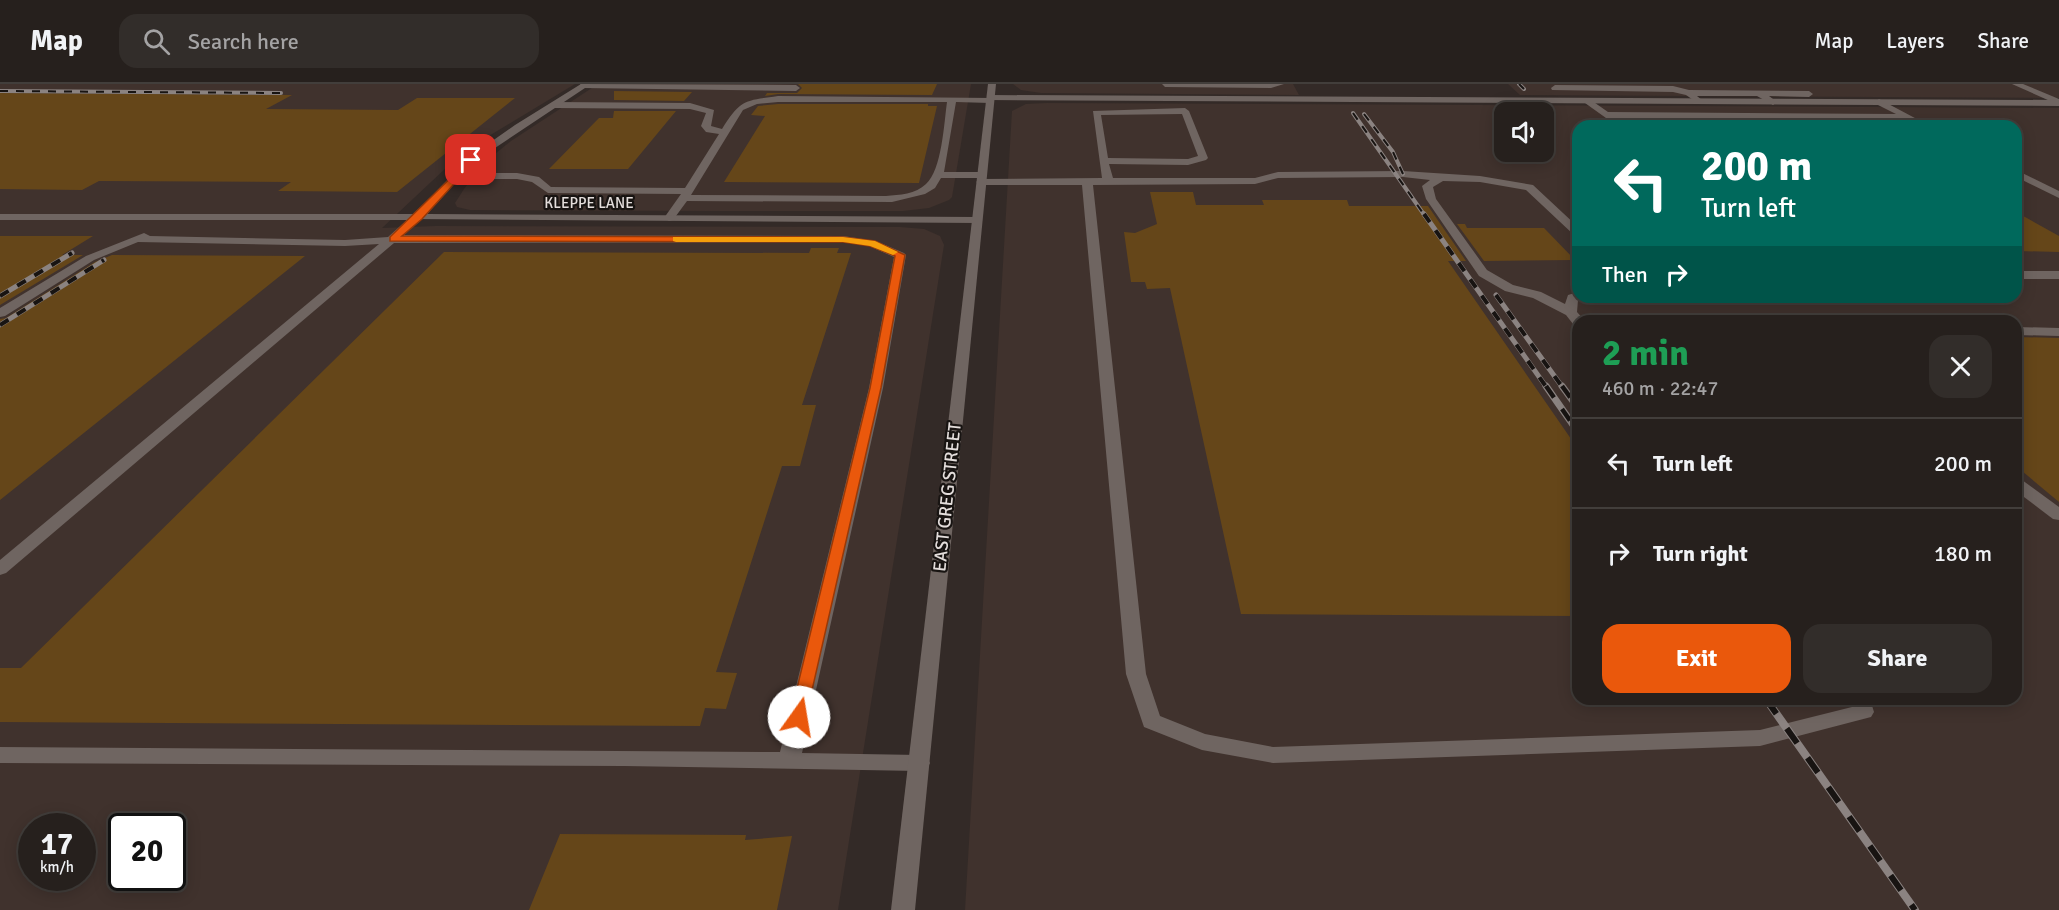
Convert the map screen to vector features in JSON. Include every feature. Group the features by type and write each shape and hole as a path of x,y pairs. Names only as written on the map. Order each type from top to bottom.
{"street":[{"path":"1168,99 1165,85 1271,86 1280,84"},
{"path":"1792,84 1825,102"},
{"path":"2016,84 2059,103"},
{"path":"0,569 393,239 418,217 454,176 493,144 585,85 808,88"},
{"path":"1554,88 1673,88 1689,93 1809,93"},
{"path":"1583,88 1601,101"},
{"path":"669,218 686,195 740,108 755,102 778,99 952,100 989,92 1168,99 2059,103"},
{"name":"EAST GREG STREET","path":"903,910 982,178 989,92"},
{"path":"1689,93 1699,101"},
{"path":"1759,93 1773,102"},
{"path":"2037,93 2059,93"},
{"path":"454,176 517,176 535,179 548,190 741,199 886,199 917,194 930,187 938,175 952,100"},
{"path":"1588,101 1606,115 1909,117"},
{"path":"1729,101 1758,120"},
{"path":"1879,102 1914,120"},
{"path":"553,105 690,105 711,112 706,126 709,130 725,132"},
{"path":"1104,161 1188,162 1203,158 1187,112 1106,111 1096,113 1104,161 1108,181"},
{"path":"938,175 1087,181 1255,181 1278,175 1403,174 1500,182 1529,187 1572,227"},
{"path":"2022,176 2059,195"},
{"path":"1441,178 1427,186 1431,198 1483,273 1509,288 1537,295 1573,315"},
{"path":"1087,181 1136,674 1152,721 1202,742 1273,755 1760,738 1864,712 1862,705"},
{"path":"728,218 741,199"},
{"path":"840,219 846,199"},
{"name":"KLEPPE LANE","path":"0,217 977,219"},
{"path":"0,313 90,258 186,218"},
{"path":"277,242 311,218"},
{"path":"136,239 345,243 393,239 843,239 872,243 900,255 876,388 789,761"},
{"path":"2022,275 2059,275"},
{"path":"2022,331 2059,332"},
{"path":"2022,487 2059,515"},
{"path":"0,755 919,764"}],"shaded area":[{"path":"0,84 575,84 464,151 382,228 436,226 900,227 924,229 940,236 944,245 838,910 0,910"},
{"path":"598,84 971,84 952,197 929,208 903,211 729,211 470,210 457,207 455,203 485,162 511,141"},
{"path":"1013,84 1293,84 1299,95 1041,93 1021,90"},
{"path":"1508,84 2059,84 2059,98 1520,95"},
{"path":"1047,103 1494,105 1494,162 1554,162 1554,106 2059,108 2059,910 965,910 1012,111 1026,104"}],"building":[{"path":"798,84 937,84 932,95 778,94 765,96 767,93 797,93 802,88"},
{"path":"614,91 692,92 684,101 614,100"},
{"path":"0,93 292,95 266,109 398,110 417,98 515,98 397,192 278,191 291,182 99,181 82,190 0,189"},
{"path":"928,104 928,106 937,106 919,183 724,182 765,116 751,115 758,106"},
{"path":"614,111 676,111 628,169 549,169 599,118 613,118"},
{"path":"1150,192 1193,192 1196,205 1264,205 1262,200 1347,200 1349,206 1428,206 1466,261 1448,261 1572,440 1572,616 1241,614 1170,288 1147,289 1145,282 1131,282 1124,232 1135,233 1157,224"},
{"path":"2022,215 2059,236 2059,252 2022,251"},
{"path":"1457,224 1465,224 1467,228 1544,228 1572,257 1572,260 1484,261"},
{"path":"0,236 93,236 62,255 83,255 0,305"},
{"path":"811,248 839,248 837,253 851,253 802,405 816,405 800,466 782,466 716,672 737,673 726,709 705,708 700,726 0,722 0,668 21,668 444,252 809,253"},
{"path":"112,255 305,256 0,500 0,319 6,318 95,262"},
{"path":"2022,337 2059,338 2059,502 2022,471"},
{"path":"560,834 746,835 745,840 792,836 777,910 529,910"}],"railway":[{"path":"1519,84 1524,89"},
{"path":"0,91 281,93"},
{"path":"1353,113 1425,216"},
{"path":"1364,114 1393,152 1403,174"},
{"path":"1424,214 1547,388"},
{"path":"0,296 72,253"},
{"path":"0,325 104,260"},
{"path":"1496,295 1563,388"},
{"path":"1546,386 1572,423"},
{"path":"1562,386 1572,400"},
{"path":"1770,705 1915,910"}],"slow traffic":[{"path":"676,239 843,239 872,243 893,252"}],"route":[{"path":"471,160 418,217 393,239 843,239 872,243 900,255 876,388 799,717"}]}
